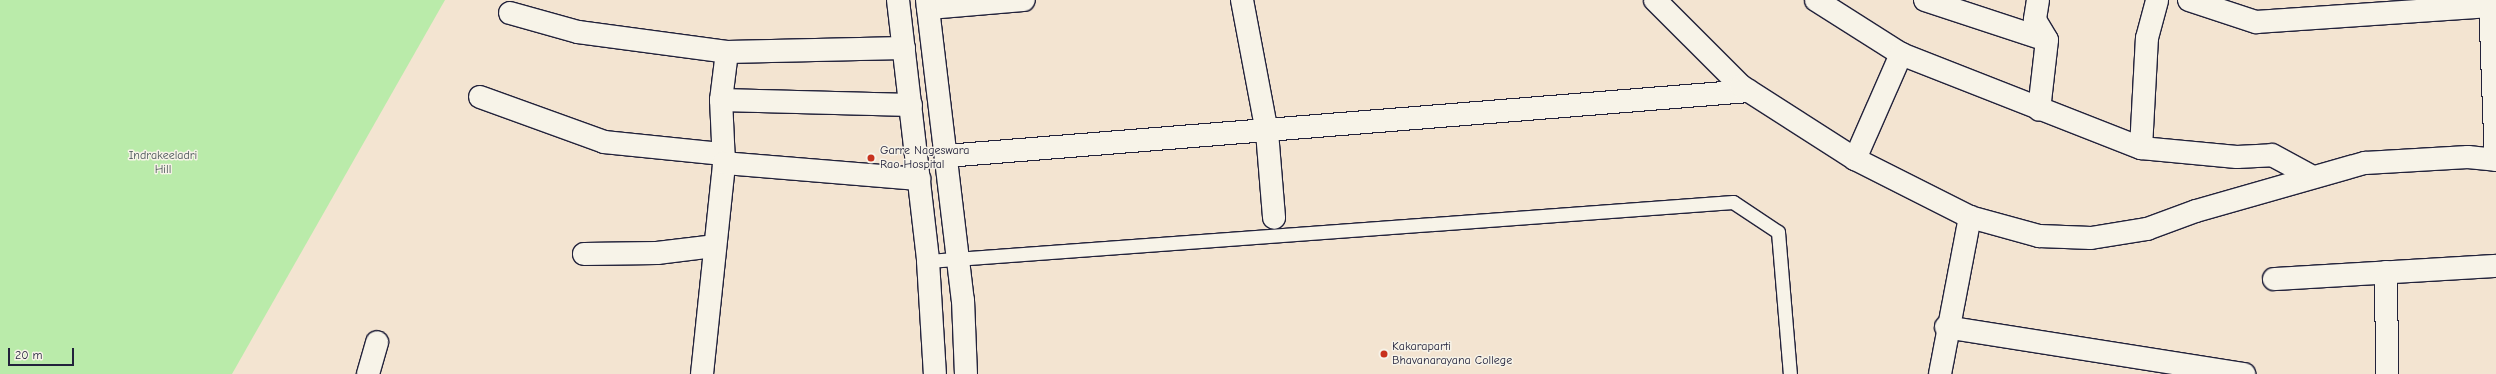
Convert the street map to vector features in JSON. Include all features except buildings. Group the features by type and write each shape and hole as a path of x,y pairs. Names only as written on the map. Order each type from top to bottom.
{"street":[{"path":"898,0 928,261 935,374"},
{"path":"966,374 958,260 927,4 1024,0"},
{"path":"1242,0 1267,132 1274,218"},
{"path":"1655,0 1748,91 1855,159 1970,217 2039,236 2091,238 2147,229 2196,211 2311,176 2365,163 2468,157 2496,160 2490,3 2256,22 2189,0"},
{"path":"1816,0 1901,54 2039,110 2141,148 2237,157 2272,155 2311,176"},
{"path":"1925,0 2047,40"},
{"path":"2038,0 2035,20 2047,40 2039,110"},
{"path":"2141,148 2148,38 2157,0"},
{"path":"510,13 578,32 726,52 904,48"},
{"path":"702,374 708,337 714,246 724,158 722,100 726,52"},
{"path":"1855,159 1901,54"},
{"path":"946,156 1267,132 1748,91"},
{"path":"480,97 604,142 724,158 919,179"},
{"path":"722,100 911,105"},
{"path":"1940,374 1946,327 1970,217"},
{"path":"584,254 628,255 714,246"},
{"path":"2274,279 2496,266"},
{"path":"2386,272 2387,374"},
{"path":"1946,327 2244,374"},
{"path":"368,374 377,342"}],"lane":[{"path":"928,261 1733,202 1778,232 1790,374"}],"green space":[{"name":"Indrakeeladri Hill","path":"0,0 445,0 232,374 0,374"}],"place":[{"name":"Garre Nageswara Rao Hospital","path":"871,158"},
{"name":"Kakaraparti Bhavanarayana College","path":"1384,354"}]}
